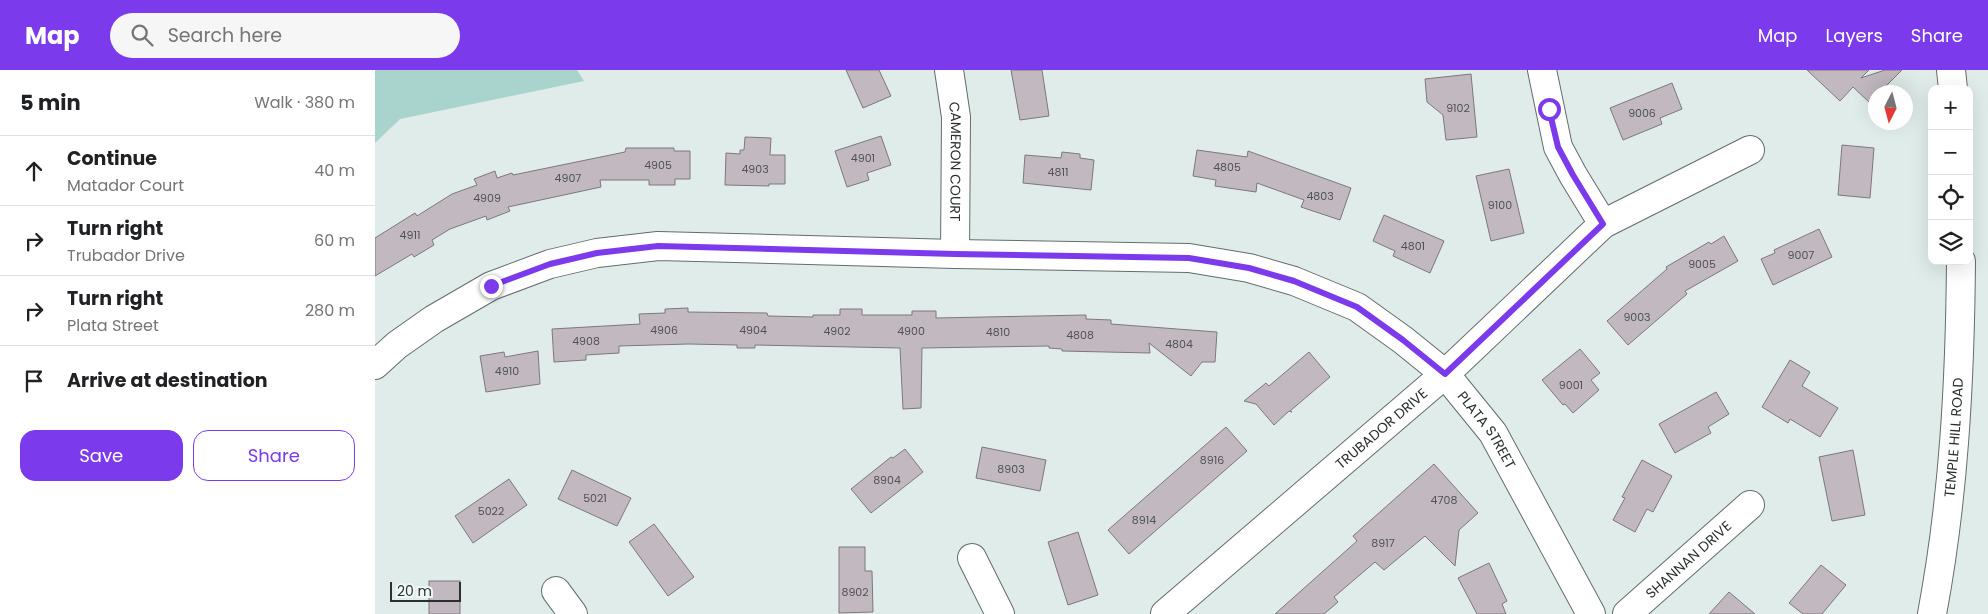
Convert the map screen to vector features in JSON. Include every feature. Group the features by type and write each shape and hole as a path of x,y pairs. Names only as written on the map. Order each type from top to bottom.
{"street":[{"name":"CAMERON COURT","path":"949,70 956,117 955,254"},
{"path":"1542,70 1558,147 1603,224"},
{"path":"1951,70 1953,85"},
{"name":"TRUBADOR DRIVE","path":"1165,614 1445,374 1603,224 1750,150"},
{"name":"PLATA STREET","path":"375,365 397,345 434,319 491,286 550,264 597,253 658,246 1189,258 1249,268 1294,281 1357,307 1403,340 1445,374 1493,433 1591,614"},
{"name":"TEMPLE HILL ROAD","path":"1932,614 1941,568 1953,465 1960,348 1961,265"},
{"name":"SHANNAN DRIVE","path":"1627,614 1750,505"},
{"path":"972,558 1000,614"},
{"path":"555,591 573,614"}],"shaded area":[{"path":"375,70 577,70 584,81 400,119 375,143"}],"building":[{"path":"846,70 879,70 891,96 863,108"},
{"path":"1011,70 1042,70 1049,116 1020,120"},
{"path":"1807,70 1869,70 1861,78 1885,70 1902,70 1887,85 1868,85 1868,101 1853,87 1840,101"},
{"path":"1471,74 1477,137 1446,140 1443,115 1427,102 1425,79"},
{"path":"1672,83 1682,109 1660,118 1662,124 1623,140 1610,108"},
{"path":"881,136 891,165 867,173 869,180 847,187 835,151"},
{"path":"745,137 771,138 770,155 785,155 785,184 769,184 769,186 725,185 726,153 740,154 740,150 744,150"},
{"path":"1842,145 1874,148 1870,198 1838,195"},
{"path":"626,148 674,148 674,151 690,151 690,179 675,179 675,185 649,185 649,180 600,180 601,187 508,207 510,211 487,220 486,216 450,229 432,240 434,245 414,257 412,254 375,276 375,238 415,213 417,216 452,194 477,185 474,179 495,171 497,178 512,173 513,175 625,152"},
{"path":"1197,150 1247,157 1248,151 1351,188 1340,220 1301,207 1304,200 1257,183 1256,192 1215,186 1216,180 1193,176"},
{"path":"1062,152 1080,154 1080,158 1094,160 1091,190 1023,183 1025,155 1061,158"},
{"path":"1509,169 1524,233 1491,241 1476,176"},
{"path":"1384,215 1444,241 1430,273 1393,256 1395,251 1373,241"},
{"path":"1819,229 1832,257 1773,285 1761,259 1775,253 1774,250"},
{"path":"1724,236 1738,261 1685,291 1687,294 1628,345 1607,321 1667,269 1666,267 1709,242 1711,244"},
{"path":"688,308 688,312 767,313 768,316 813,317 813,315 840,315 840,309 862,309 862,315 912,315 912,311 936,311 936,318 1086,315 1086,319 1111,320 1111,324 1217,332 1215,362 1202,362 1191,376 1149,343 1150,353 1062,351 1062,349 1049,348 1049,346 922,348 921,408 903,409 900,348 755,345 755,348 737,348 737,345 689,344 619,346 619,353 586,355 586,360 554,362 552,329 640,324 639,314 665,313 665,309"},
{"path":"1580,349 1600,373 1591,380 1599,390 1573,413 1565,404 1563,405 1542,380"},
{"path":"538,351 540,384 486,392 480,356 504,352 505,357"},
{"path":"1309,352 1330,377 1290,411 1292,412 1289,411 1274,425 1256,404 1244,401 1266,383 1269,386"},
{"path":"1790,360 1810,372 1802,386 1838,408 1820,437 1790,419 1788,423 1762,407"},
{"path":"1716,392 1729,414 1708,427 1711,433 1675,453 1659,424"},
{"path":"1226,427 1247,451 1129,554 1108,530"},
{"path":"982,447 1046,460 1040,491 976,478"},
{"path":"905,449 923,472 871,513 851,489 891,457 893,458"},
{"path":"1853,450 1865,515 1832,521 1819,457"},
{"path":"1642,460 1672,476 1653,512 1647,509 1635,532 1613,520 1625,498 1622,497"},
{"path":"1434,464 1478,513 1459,530 1455,566 1425,536 1384,570 1375,562 1334,597 1338,602 1324,614 1275,614 1357,541 1353,536"},
{"path":"572,470 631,498 617,526 558,499"},
{"path":"509,479 527,505 473,543 455,516"},
{"path":"654,524 694,577 668,596 629,542"},
{"path":"1078,532 1098,595 1068,605 1048,542"},
{"path":"839,547 865,547 865,571 872,571 873,612 839,613"},
{"path":"1489,563 1507,601 1502,604 1506,614 1477,614 1458,578"},
{"path":"1821,565 1846,585 1822,614 1803,614 1789,603"},
{"path":"429,581 460,581 460,614 429,614"},
{"path":"1729,592 1755,614 1709,614"}],"route":[{"path":"491,286 550,264 597,253 658,246 1189,258 1249,268 1294,281 1357,307 1403,340 1445,374 1603,224 1558,147 1549,109"}]}
